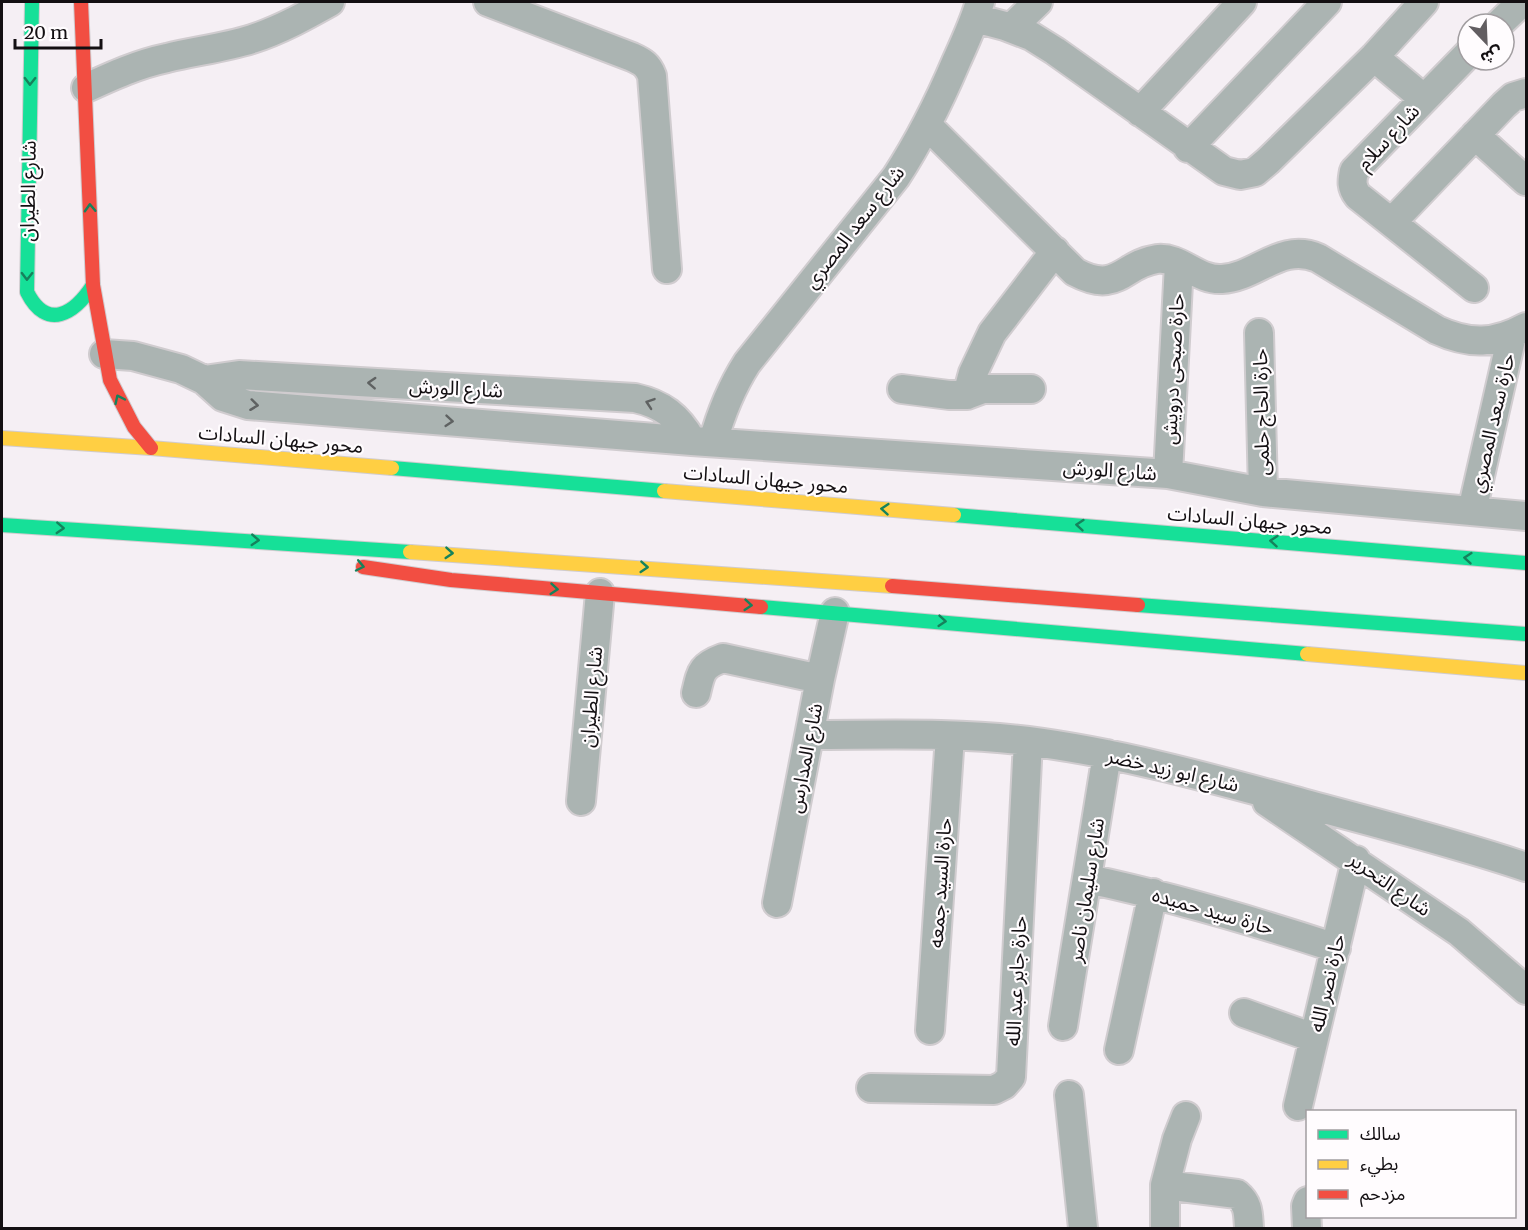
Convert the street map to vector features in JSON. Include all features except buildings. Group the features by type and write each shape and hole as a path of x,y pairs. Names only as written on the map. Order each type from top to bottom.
{"main road":[{"name":"شارع الطيران","path":"32,2 27,292 31,302 39,309 49,314 59,314 70,311 78,305 93,285"},
{"path":"81,2 93,285 110,380 134,427 151,448"},
{"name":"محور جيهان السادات","path":"2,438 151,448 1527,563"},
{"path":"2,525 285,542 814,579 1527,634"},
{"path":"285,542 347,563 383,571 451,580 1527,673"}],"street":[{"path":"86,88 132,68 254,38 291,11 330,2"},
{"path":"488,2 632,57 644,62 649,68 652,76 667,269"},
{"path":"1011,28 1038,2"},
{"path":"1140,112 1242,2"},
{"path":"1188,147 1326,2"},
{"path":"977,10 1031,36 1055,51 1188,147 1224,171 1239,175 1255,172 1268,161 1374,57 1424,2"},
{"name":"شارع سعد المصري","path":"702,441 721,412 732,386 747,363 896,177 927,125 977,10"},
{"path":"1374,57 1423,98"},
{"name":"شارع سلام","path":"1456,66 1354,171 1352,181 1353,189 1358,196 1474,288"},
{"path":"1392,222 1513,97 1527,93"},
{"path":"927,125 1075,272 1089,279 1103,280 1118,277 1155,259 1171,260 1203,276 1222,279 1283,256 1307,253 1437,330 1455,338 1474,341 1494,340 1519,331"},
{"path":"1475,135 1527,181"},
{"path":"967,395 981,353 992,333 1055,251"},
{"name":"حارة صبحى درويش","path":"1168,474 1179,264"},
{"name":"حارة سعد المصري","path":"1472,512 1519,331"},
{"name":"حارة الحاج حلمى","path":"1260,333 1263,492"},
{"name":"شارع الورش","path":"104,354 133,356 181,369 204,380 223,397 248,405 702,441 1168,474 1263,492 1527,516"},
{"name":"شارع الورش","path":"204,380 239,375 635,398 663,408 702,441"},
{"path":"902,388 949,395 967,395 983,389 1030,389"},
{"name":"شارع الطيران","path":"582,801 600,593"},
{"name":"شارع المدارس","path":"777,903 835,612"},
{"path":"696,693 701,673 708,663 723,658 820,679"},
{"name":"شارع ابو زيد خضر","path":"810,735 982,736 1107,754 1245,788 1472,849 1527,867"},
{"name":"حارة السيد جمعه","path":"930,1030 950,736"},
{"name":"حارة جابر عبد الله","path":"871,1088 994,1090 1004,1085 1011,1077 1028,741"},
{"name":"شارع سليمان ناصر","path":"1063,1026 1107,754"},
{"name":"شارع التحرير","path":"1245,788 1356,860 1459,932 1527,990"},
{"name":"حارة نصر الله","path":"1298,1106 1356,860"},
{"name":"حارة سيد حميده","path":"1088,879 1154,893 1245,918 1336,948"},
{"path":"1119,1050 1154,893"},
{"path":"1244,1013 1314,1038"},
{"path":"1069,1095 1083,1228"},
{"path":"1165,1228 1165,1185 1170,1162 1186,1116"},
{"path":"1165,1185 1236,1194 1244,1200 1248,1209 1249,1228"}],"traffic: fast":[{"path":"32,2 27,292 43,312 52,315 61,314 78,304 93,285"},
{"path":"392,468 664,491"},
{"path":"954,515 1526,563"},
{"path":"2,525 410,552"},
{"path":"1138,605 1526,634"},
{"path":"761,607 1307,654"}],"traffic: slow":[{"path":"2,438 392,468"},
{"path":"664,491 954,515"},
{"path":"410,552 892,586"},
{"path":"1307,654 1526,673"}],"traffic: jam":[{"path":"81,2 93,285 110,380 134,427 151,448"},
{"path":"363,567 451,580 761,607"},
{"path":"892,586 1138,605"}]}
